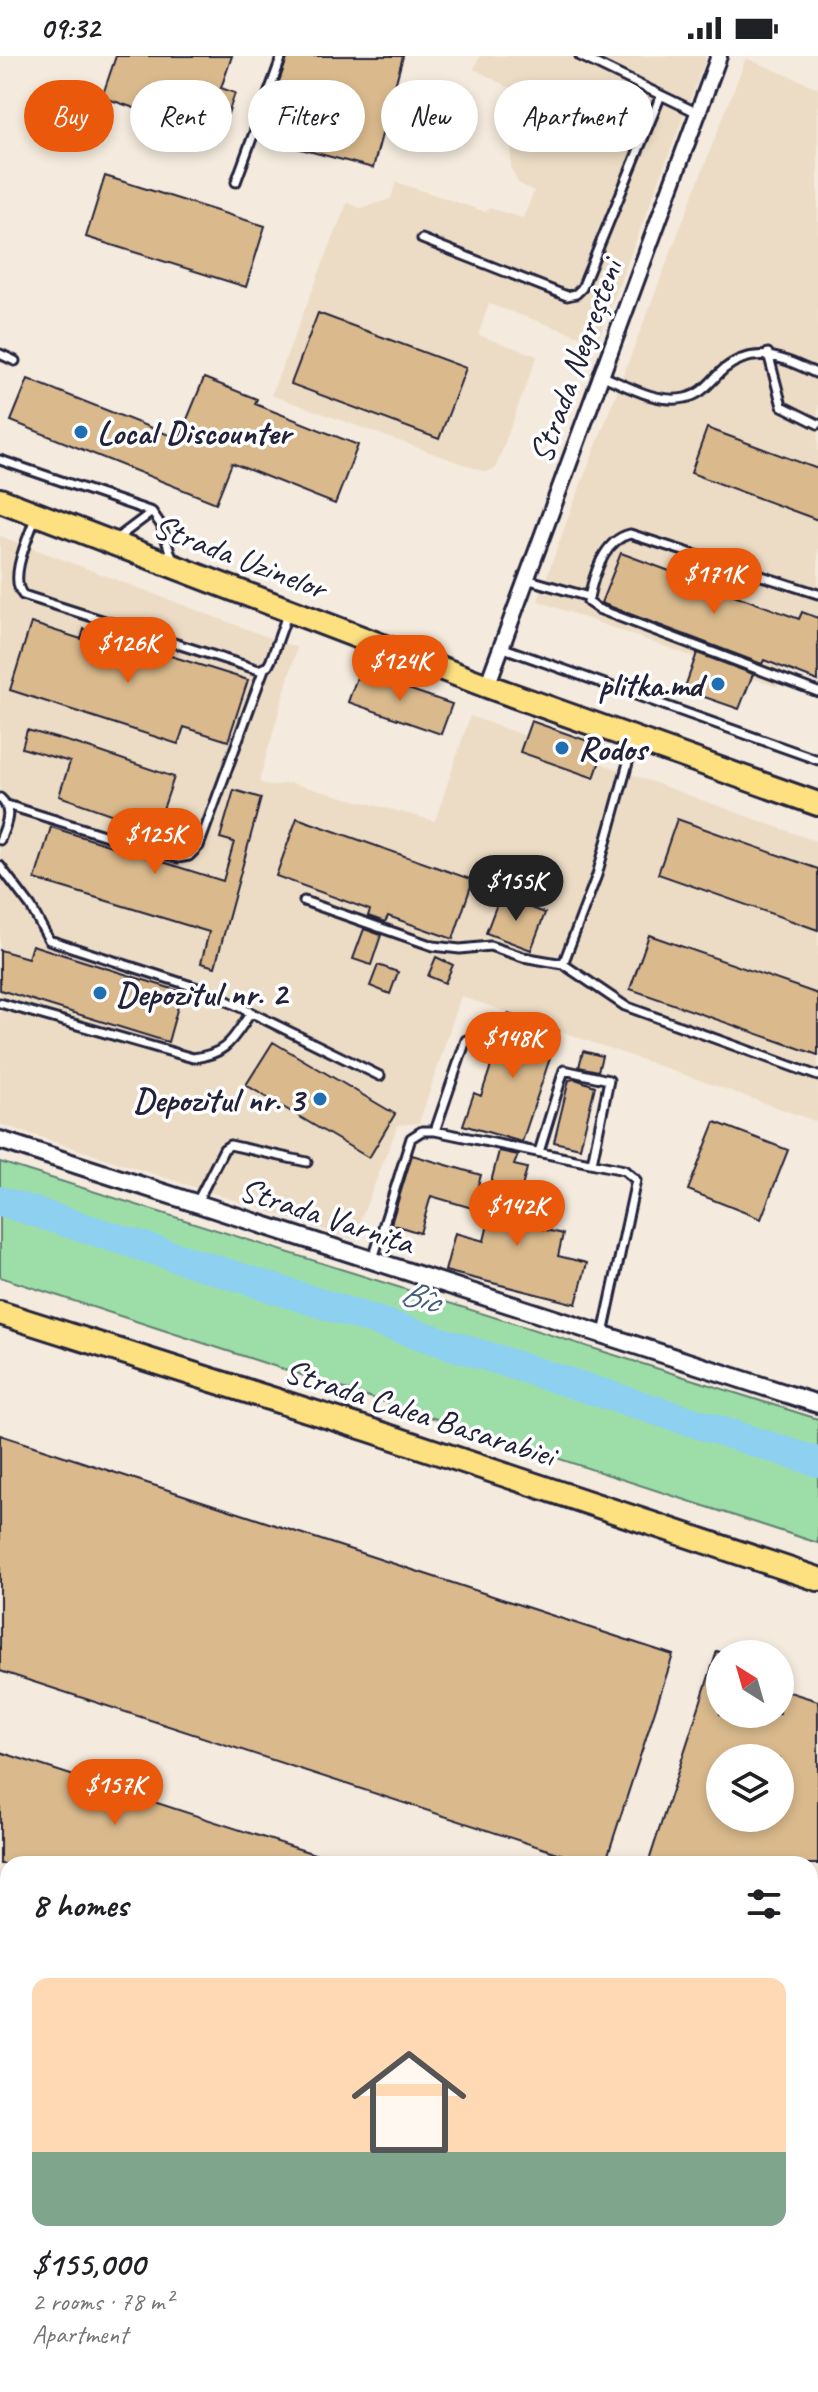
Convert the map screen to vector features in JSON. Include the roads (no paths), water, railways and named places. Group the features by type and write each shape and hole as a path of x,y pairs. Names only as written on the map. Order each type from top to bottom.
{"main road":[{"name":"Strada Uzinelor","path":"0,500 487,686 818,804"},
{"name":"Strada Calea Basarabiei","path":"0,1313 370,1430 818,1579"}],"street":[{"name":"Strada Negreșteni","path":"487,686 719,56"},
{"name":"Strada Varnița","path":"0,1140 818,1404"}],"lane":[{"path":"236,182 282,56"},
{"path":"580,56 698,113"},
{"path":"422,239 567,296 576,294 582,288 661,95"},
{"path":"601,375 655,397 685,398 709,387 723,369 740,360 768,353 818,374"},
{"path":"768,353 782,406 818,424"},
{"path":"0,354 15,361"},
{"path":"0,460 152,512 161,525 175,567"},
{"path":"111,543 152,512"},
{"path":"36,514 16,578 18,590 23,595 259,670 264,669"},
{"path":"818,594 630,534 621,536 609,546 589,597 590,604 598,609 818,692"},
{"path":"526,579 589,597"},
{"path":"0,798 7,805 178,858 189,856 199,846 264,669 271,660 289,611"},
{"path":"501,647 818,760"},
{"path":"563,964 597,875 635,739"},
{"path":"0,840 9,814 7,805"},
{"path":"0,866 31,907 49,940 207,991 380,1076"},
{"path":"304,901 433,946 460,949 490,946 523,957 563,964 625,1006 818,1076"},
{"path":"0,1003 193,1058 212,1056 228,1046 250,1014"},
{"path":"435,1131 466,1040"},
{"path":"539,1152 564,1070 609,1080 592,1163"},
{"path":"372,1261 411,1138 422,1131 435,1131 624,1170 636,1180 603,1335"},
{"path":"196,1204 224,1149 230,1145 307,1162"}],"waterway":[{"name":"Bîc","path":"0,1201 818,1462"}],"place":[{"name":"Local Discounter","path":"81,432"},
{"name":"plitka.md","path":"718,684"},
{"name":"Rodos","path":"562,748"},
{"name":"Depozitul nr. 2","path":"100,993"},
{"name":"Depozitul nr. 3","path":"320,1099"}]}
